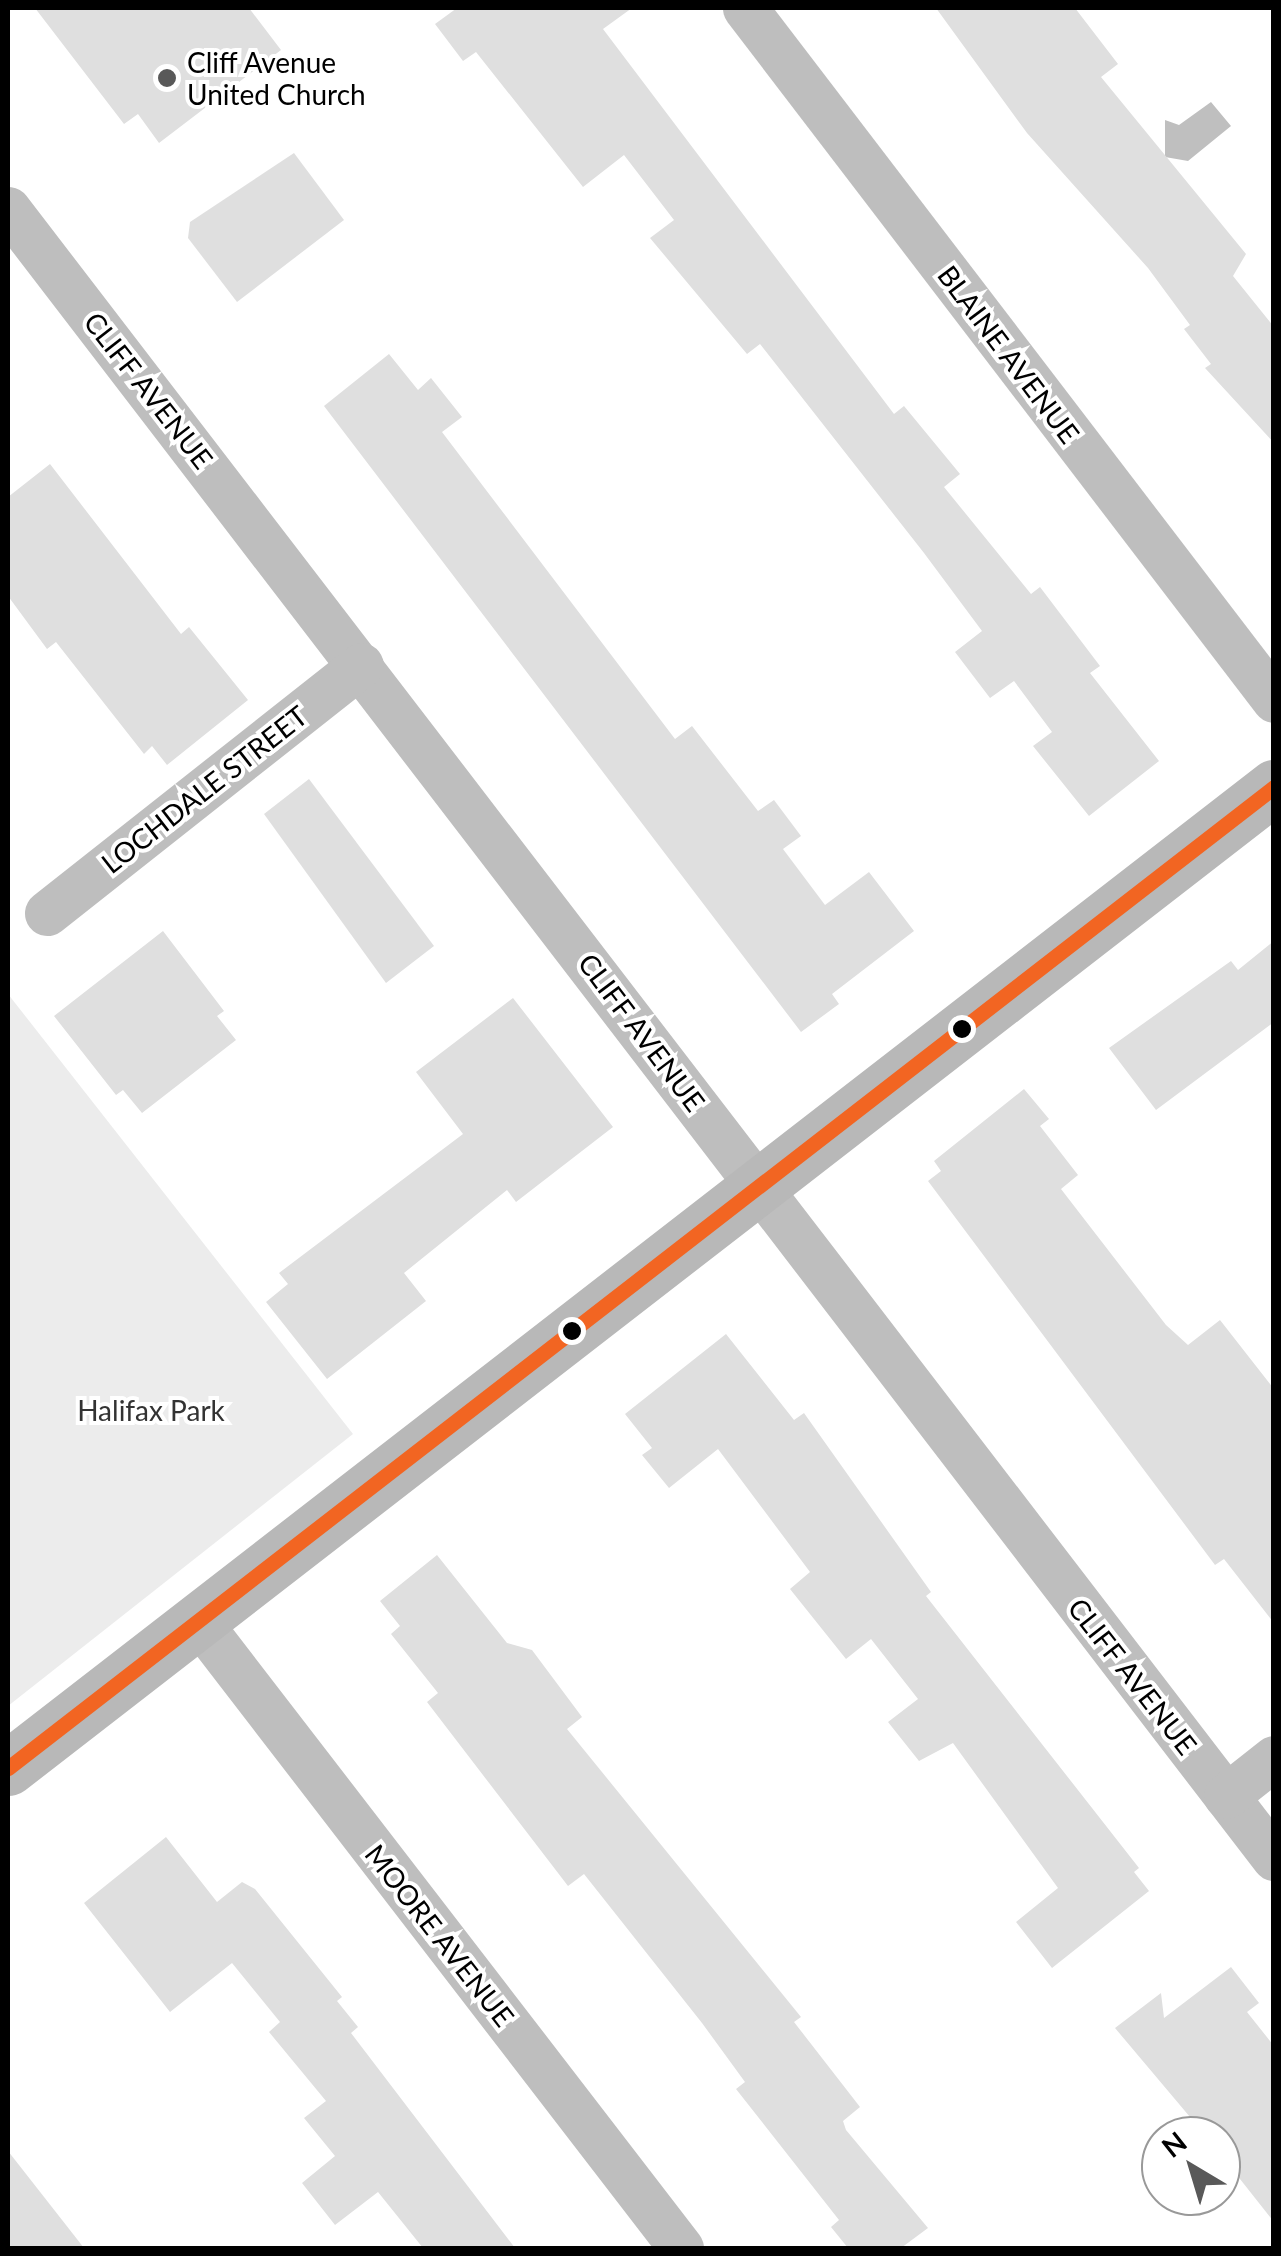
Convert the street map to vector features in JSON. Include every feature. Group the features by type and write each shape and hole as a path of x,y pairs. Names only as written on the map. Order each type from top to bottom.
{"street":[{"name":"BLAINE AVENUE","path":"745,8 1274,700"},
{"name":"CLIFF AVENUE","path":"8,209 1274,1858"},
{"name":"LOCHDALE STREET","path":"47,913 361,665"},
{"path":"8,1768 1274,787"},
{"name":"MOORE AVENUE","path":"199,1622 681,2248"},
{"path":"1226,1796 1274,1758"}],"green space":[{"name":"Halifax Park","path":"8,994 353,1434 8,1706"}],"shaded area":[{"path":"1211,102 1231,126 1188,161 1165,157 1165,120 1179,125"}],"building":[{"name":"Cliff Avenue United Church","path":"35,8 249,8 281,50 159,143 138,114 124,124"},
{"path":"457,8 632,8 603,29 894,414 904,406 960,474 944,487 1031,594 1040,587 1100,666 1090,673 1159,761 1089,816 1033,746 1052,732 1014,681 990,698 955,652 982,631 924,553 760,344 747,354 650,238 674,220 624,155 583,187 476,52 463,61 435,24"},
{"path":"936,8 1075,8 1118,64 1101,77 1246,254 1233,276 1274,327 1274,443 1205,368 1211,364 1184,329 1190,325 1148,268 1027,133"},
{"path":"294,153 344,220 237,302 188,238 190,222"},
{"path":"389,354 418,390 431,378 462,417 442,432 675,739 692,726 758,811 774,800 801,836 783,849 825,905 869,872 914,931 832,994 839,1004 801,1032 324,406"},
{"path":"50,464 181,634 189,627 248,700 167,765 152,746 144,754 56,642 47,649 8,596 8,497"},
{"path":"309,779 434,946 386,983 264,814"},
{"path":"163,931 224,1011 217,1016 236,1040 142,1113 123,1090 116,1095 54,1016"},
{"path":"1274,941 1274,1022 1156,1110 1109,1048 1231,961 1238,970"},
{"path":"513,998 613,1127 516,1202 507,1190 404,1273 426,1301 327,1379 266,1302 288,1284 279,1273 463,1134 416,1072"},
{"path":"1024,1089 1049,1119 1040,1126 1078,1175 1061,1189 1166,1325 1188,1345 1220,1320 1274,1389 1274,1623 1224,1559 1215,1565 928,1181 941,1171 934,1161"},
{"path":"726,1334 794,1420 804,1413 931,1592 926,1596 1139,1868 1134,1872 1149,1891 1052,1968 1016,1922 1058,1888 953,1743 919,1761 888,1722 918,1699 871,1639 846,1659 790,1589 810,1572 718,1449 669,1488 642,1455 652,1448 625,1414"},
{"path":"437,1555 507,1643 532,1650 582,1717 567,1729 801,2017 794,2022 860,2107 843,2121 846,2130 928,2228 901,2248 848,2248 831,2227 839,2220 736,2089 745,2082 702,2023 584,1874 568,1886 427,1702 438,1693 391,1634 400,1626 380,1601"},
{"path":"166,1837 217,1902 242,1882 255,1889 342,1997 337,2001 358,2027 351,2033 515,2248 423,2248 378,2192 335,2225 302,2183 335,2156 304,2118 326,2101 269,2032 280,2022 232,1963 170,2012 84,1903"},
{"path":"1231,1967 1259,2003 1247,2012 1274,2046 1274,2222 1241,2180 1241,2116 1189,2116 1115,2028 1161,1993 1164,2018"},
{"path":"8,2151 84,2248 8,2248"}],"transit line":[{"path":"8,1768 1274,787"}],"place":[{"name":"Cliff Avenue United Church","path":"167,78"}]}
